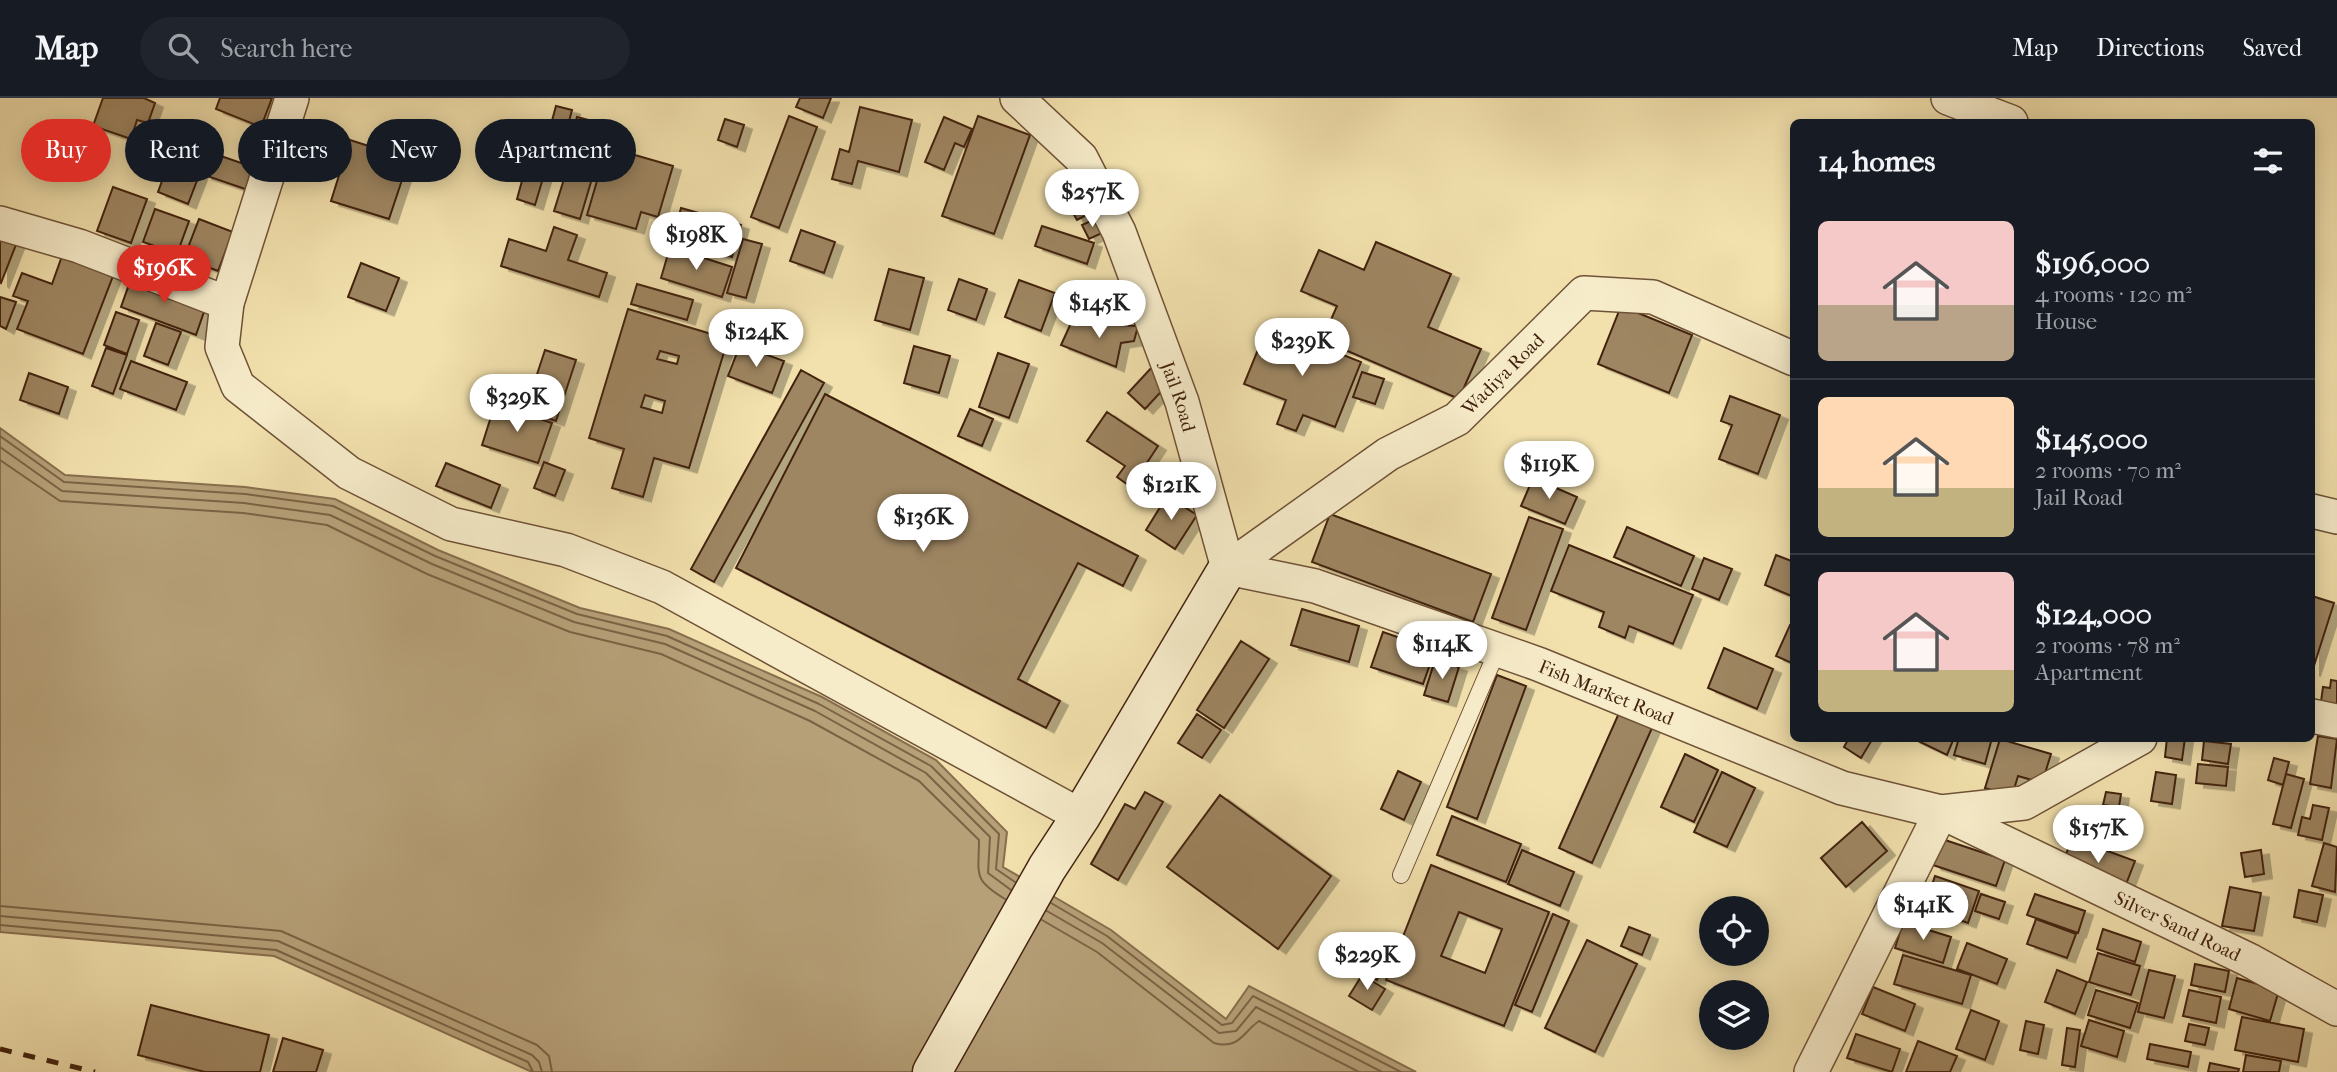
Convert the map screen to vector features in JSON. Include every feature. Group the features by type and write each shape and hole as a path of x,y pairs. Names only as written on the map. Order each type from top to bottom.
{"street":[{"path":"292,98 228,303 222,347 238,386 349,472 451,524 566,550 662,587 1081,816"},
{"name":"Jail Road","path":"1017,98 1081,158 1119,232 1182,402 1228,568"},
{"path":"1948,98 2003,119"},
{"path":"0,223 79,246 228,303"},
{"name":"Wadiya Road","path":"1228,568 1388,454 1457,419 1584,293 1653,297 1790,357"},
{"path":"932,1072 1046,868 1081,816 1228,568"},
{"name":"Fish Market Road","path":"1228,568 1315,586 1538,664 1842,788 1941,812"},
{"path":"2315,717 2337,721"},
{"path":"1811,1072 1941,812 2024,803 2133,742"},
{"name":"Silver Sand Road","path":"1941,812 2249,960 2337,1009"}],"lane":[{"path":"1401,875 1497,651"}],"water":[{"path":"0,428 65,475 245,487 335,499 438,550 580,608 669,629 822,697 936,760 1007,832 1003,867 1111,930 1226,1019 1249,986 1416,1072 532,1072 274,956 0,932"}],"building":[{"path":"103,98 144,98 155,103 149,119 125,119 125,137 111,132 111,119 96,119"},
{"path":"220,98 272,98 264,119 241,119 216,109"},
{"path":"800,98 831,98 823,118 796,107"},
{"path":"556,106 572,110 570,119 552,119"},
{"path":"860,107 912,120 899,172 858,161 852,184 832,179 840,149 849,152"},
{"path":"789,116 817,127 779,228 751,217"},
{"path":"978,116 1030,135 994,234 942,216"},
{"path":"944,117 972,129 964,147 955,143 944,170 925,162"},
{"path":"725,119 744,125 737,147 718,140"},
{"path":"352,141 366,145 366,182 401,182 389,219 331,201 337,182 352,182"},
{"path":"636,155 673,166 658,217 641,212 636,229 587,215 597,182 636,182"},
{"path":"224,157 238,162 238,182 251,182 248,190 224,182"},
{"path":"162,182 196,182 188,204 158,192"},
{"path":"522,182 542,182 535,205 517,199"},
{"path":"563,182 591,182 580,219 554,211"},
{"path":"113,187 147,199 131,243 97,231"},
{"path":"1079,188 1092,212 1077,220 1064,197"},
{"path":"681,208 741,225 732,257 672,240"},
{"path":"155,209 189,221 177,254 143,242"},
{"path":"199,219 233,232 218,271 184,258"},
{"path":"1095,219 1102,233 1089,239 1082,225"},
{"path":"1042,226 1094,243 1087,264 1035,246"},
{"path":"554,227 577,235 568,260 607,273 599,297 501,266 509,239 546,251"},
{"path":"0,230 19,237 1,283 0,282"},
{"path":"801,230 835,242 824,273 790,261"},
{"path":"743,239 762,244 746,298 727,293"},
{"path":"1376,242 1451,274 1428,327 1481,349 1459,399 1322,340 1337,306 1301,291 1319,250 1364,270"},
{"path":"670,247 732,267 722,297 661,278"},
{"path":"62,256 113,276 83,354 17,329 28,301 13,296 22,273 52,284"},
{"path":"361,263 399,278 386,311 348,297"},
{"path":"889,269 924,278 910,330 875,320"},
{"path":"132,276 207,303 196,335 121,307"},
{"path":"959,279 987,289 976,320 948,310"},
{"path":"1019,280 1055,293 1041,331 1005,317"},
{"path":"637,284 693,300 687,320 631,304"},
{"path":"0,297 16,302 6,329 0,326"},
{"path":"1621,306 1692,335 1669,393 1598,364"},
{"path":"628,309 728,339 689,468 654,458 643,497 612,488 624,449 589,438","holes":["660,351 679,356 677,364 657,359","645,395 665,401 662,413 641,407"]},
{"path":"116,312 139,320 127,354 104,345"},
{"path":"156,323 181,332 168,365 144,356"},
{"path":"1071,323 1138,326 1134,341 1121,343 1116,367 1061,345"},
{"path":"1268,325 1361,362 1335,427 1303,415 1296,431 1277,424 1286,400 1244,384"},
{"path":"740,345 784,361 772,393 728,376"},
{"path":"914,346 950,356 939,393 904,383"},
{"path":"106,348 127,355 113,394 92,386"},
{"path":"545,350 576,360 556,421 525,411"},
{"path":"998,353 1029,364 1009,418 979,407"},
{"path":"131,361 187,382 176,410 120,389"},
{"path":"1153,366 1170,382 1145,409 1128,393"},
{"path":"801,370 824,383 714,582 691,569"},
{"path":"1362,372 1384,379 1375,404 1353,397"},
{"path":"29,373 68,387 59,414 20,400"},
{"path":"825,394 1138,556 1123,586 1078,563 1018,679 1060,701 1046,728 736,568"},
{"path":"1730,396 1780,415 1758,474 1719,459 1732,425 1721,421"},
{"path":"495,404 552,423 538,463 482,445"},
{"path":"970,409 993,419 982,446 958,436"},
{"path":"1107,412 1158,446 1131,487 1117,477 1125,466 1087,441"},
{"path":"544,462 565,470 555,496 534,488"},
{"path":"446,463 500,485 491,508 436,486"},
{"path":"1533,478 1577,497 1565,524 1521,506"},
{"path":"1167,496 1197,515 1175,549 1146,530"},
{"path":"1330,514 1491,574 1473,622 1312,562"},
{"path":"1529,517 1563,529 1526,630 1492,618"},
{"path":"1627,527 1694,556 1681,586 1614,557"},
{"path":"1569,545 1693,595 1673,644 1629,626 1625,638 1599,627 1604,612 1551,591"},
{"path":"1776,555 1790,560 1790,595 1765,585"},
{"path":"1704,558 1732,569 1719,600 1692,589"},
{"path":"2315,597 2334,603 2315,663"},
{"path":"1302,609 1359,626 1349,662 1291,645"},
{"path":"1790,625 1790,662 1776,656"},
{"path":"1383,632 1435,650 1423,684 1371,667"},
{"path":"1241,641 1269,659 1224,728 1197,710"},
{"path":"1724,648 1773,669 1757,709 1708,688"},
{"path":"1435,660 1459,667 1448,702 1424,695"},
{"path":"1497,675 1526,686 1477,819 1447,807"},
{"path":"2331,680 2337,681 2337,712 2320,709 2323,687 2330,688"},
{"path":"1619,713 1652,728 1592,863 1559,848"},
{"path":"1197,714 1221,730 1202,758 1178,743"},
{"path":"2318,736 2337,739 2331,788 2310,784"},
{"path":"1847,742 1871,742 1861,758 1844,747"},
{"path":"1920,742 1952,742 1947,755"},
{"path":"1958,742 1991,742 1985,764 1954,755"},
{"path":"1999,742 2010,742 2051,754 2042,783 2018,776 2012,796 1985,788"},
{"path":"2167,742 2184,742 2182,760 2165,757"},
{"path":"2204,742 2231,744 2228,764 2202,760"},
{"path":"1685,754 1718,770 1694,822 1661,807"},
{"path":"2274,758 2289,762 2283,785 2268,780"},
{"path":"2198,764 2228,767 2226,786 2196,783"},
{"path":"1398,771 1421,782 1404,820 1381,809"},
{"path":"1722,772 1755,788 1727,847 1694,832"},
{"path":"2156,772 2176,775 2172,804 2151,801"},
{"path":"2286,774 2304,779 2291,828 2273,824"},
{"path":"1145,792 1163,802 1118,880 1091,864 1125,804 1135,809"},
{"path":"2106,792 2121,794 2119,807 2103,805"},
{"path":"1220,795 1331,876 1278,949 1167,867"},
{"path":"2313,805 2329,808 2322,840 2298,835 2302,817 2310,819"},
{"path":"1452,816 1521,844 1506,882 1437,855"},
{"path":"1862,822 1887,851 1846,887 1821,858"},
{"path":"2072,838 2135,861 2123,892 2061,868"},
{"path":"1942,839 2005,860 1996,886 1933,865"},
{"path":"2324,843 2337,847 2335,892 2312,886"},
{"path":"1522,850 1574,872 1560,906 1508,884"},
{"path":"2261,850 2264,874 2245,877 2241,853"},
{"path":"1431,865 1549,912 1504,1026 1386,980","holes":["1459,912 1502,929 1485,973 1441,956"]},
{"path":"1935,876 1979,891 1968,923 1924,908"},
{"path":"2230,887 2261,893 2254,931 2222,926"},
{"path":"2299,890 2323,895 2317,922 2294,917"},
{"path":"1981,894 2005,902 1999,919 1975,911"},
{"path":"2035,894 2085,911 2078,933 2027,915"},
{"path":"1553,914 1569,921 1532,1012 1515,1005"},
{"path":"2036,919 2076,934 2067,958 2027,944"},
{"path":"1903,922 1951,937 1943,963 1895,948"},
{"path":"1629,927 1650,935 1642,955 1621,946"},
{"path":"2103,929 2141,942 2135,962 2097,949"},
{"path":"1587,940 1637,964 1595,1052 1545,1028"},
{"path":"1967,943 2007,959 1997,984 1957,969"},
{"path":"1375,945 1389,951 1377,980 1362,975"},
{"path":"2098,953 2140,966 2131,995 2089,982"},
{"path":"1903,955 1971,975 1962,1004 1894,984"},
{"path":"2195,964 2229,971 2225,992 2191,985"},
{"path":"2057,970 2087,982 2075,1014 2045,1002"},
{"path":"2149,970 2175,976 2164,1018 2138,1012"},
{"path":"1362,975 1385,989 1372,1010 1349,996"},
{"path":"2237,978 2279,990 2270,1021 2229,1009"},
{"path":"1873,987 1915,1004 1905,1031 1862,1014"},
{"path":"2096,990 2138,1003 2130,1028 2088,1015"},
{"path":"2189,990 2221,997 2216,1023 2183,1016"},
{"path":"151,1005 269,1035 260,1072 205,1072 138,1055"},
{"path":"1971,1010 1999,1021 1985,1060 1956,1049"},
{"path":"2242,1017 2304,1029 2298,1062 2235,1050"},
{"path":"2089,1020 2124,1031 2117,1057 2081,1046"},
{"path":"2026,1021 2044,1025 2038,1054 2020,1050"},
{"path":"2189,1024 2209,1028 2205,1045 2185,1041"},
{"path":"2067,1028 2080,1030 2075,1067 2062,1065"},
{"path":"1856,1034 1900,1049 1892,1072 1847,1058"},
{"path":"283,1038 323,1050 316,1072 273,1072"},
{"path":"1918,1041 1957,1056 1950,1072 1906,1072"},
{"path":"2150,1044 2191,1052 2188,1067 2147,1059"},
{"path":"2246,1055 2281,1061 2279,1072 2243,1072"},
{"path":"2210,1063 2239,1069 2238,1072 2208,1072"}],"railway":[{"path":"0,1049 95,1072"}]}
